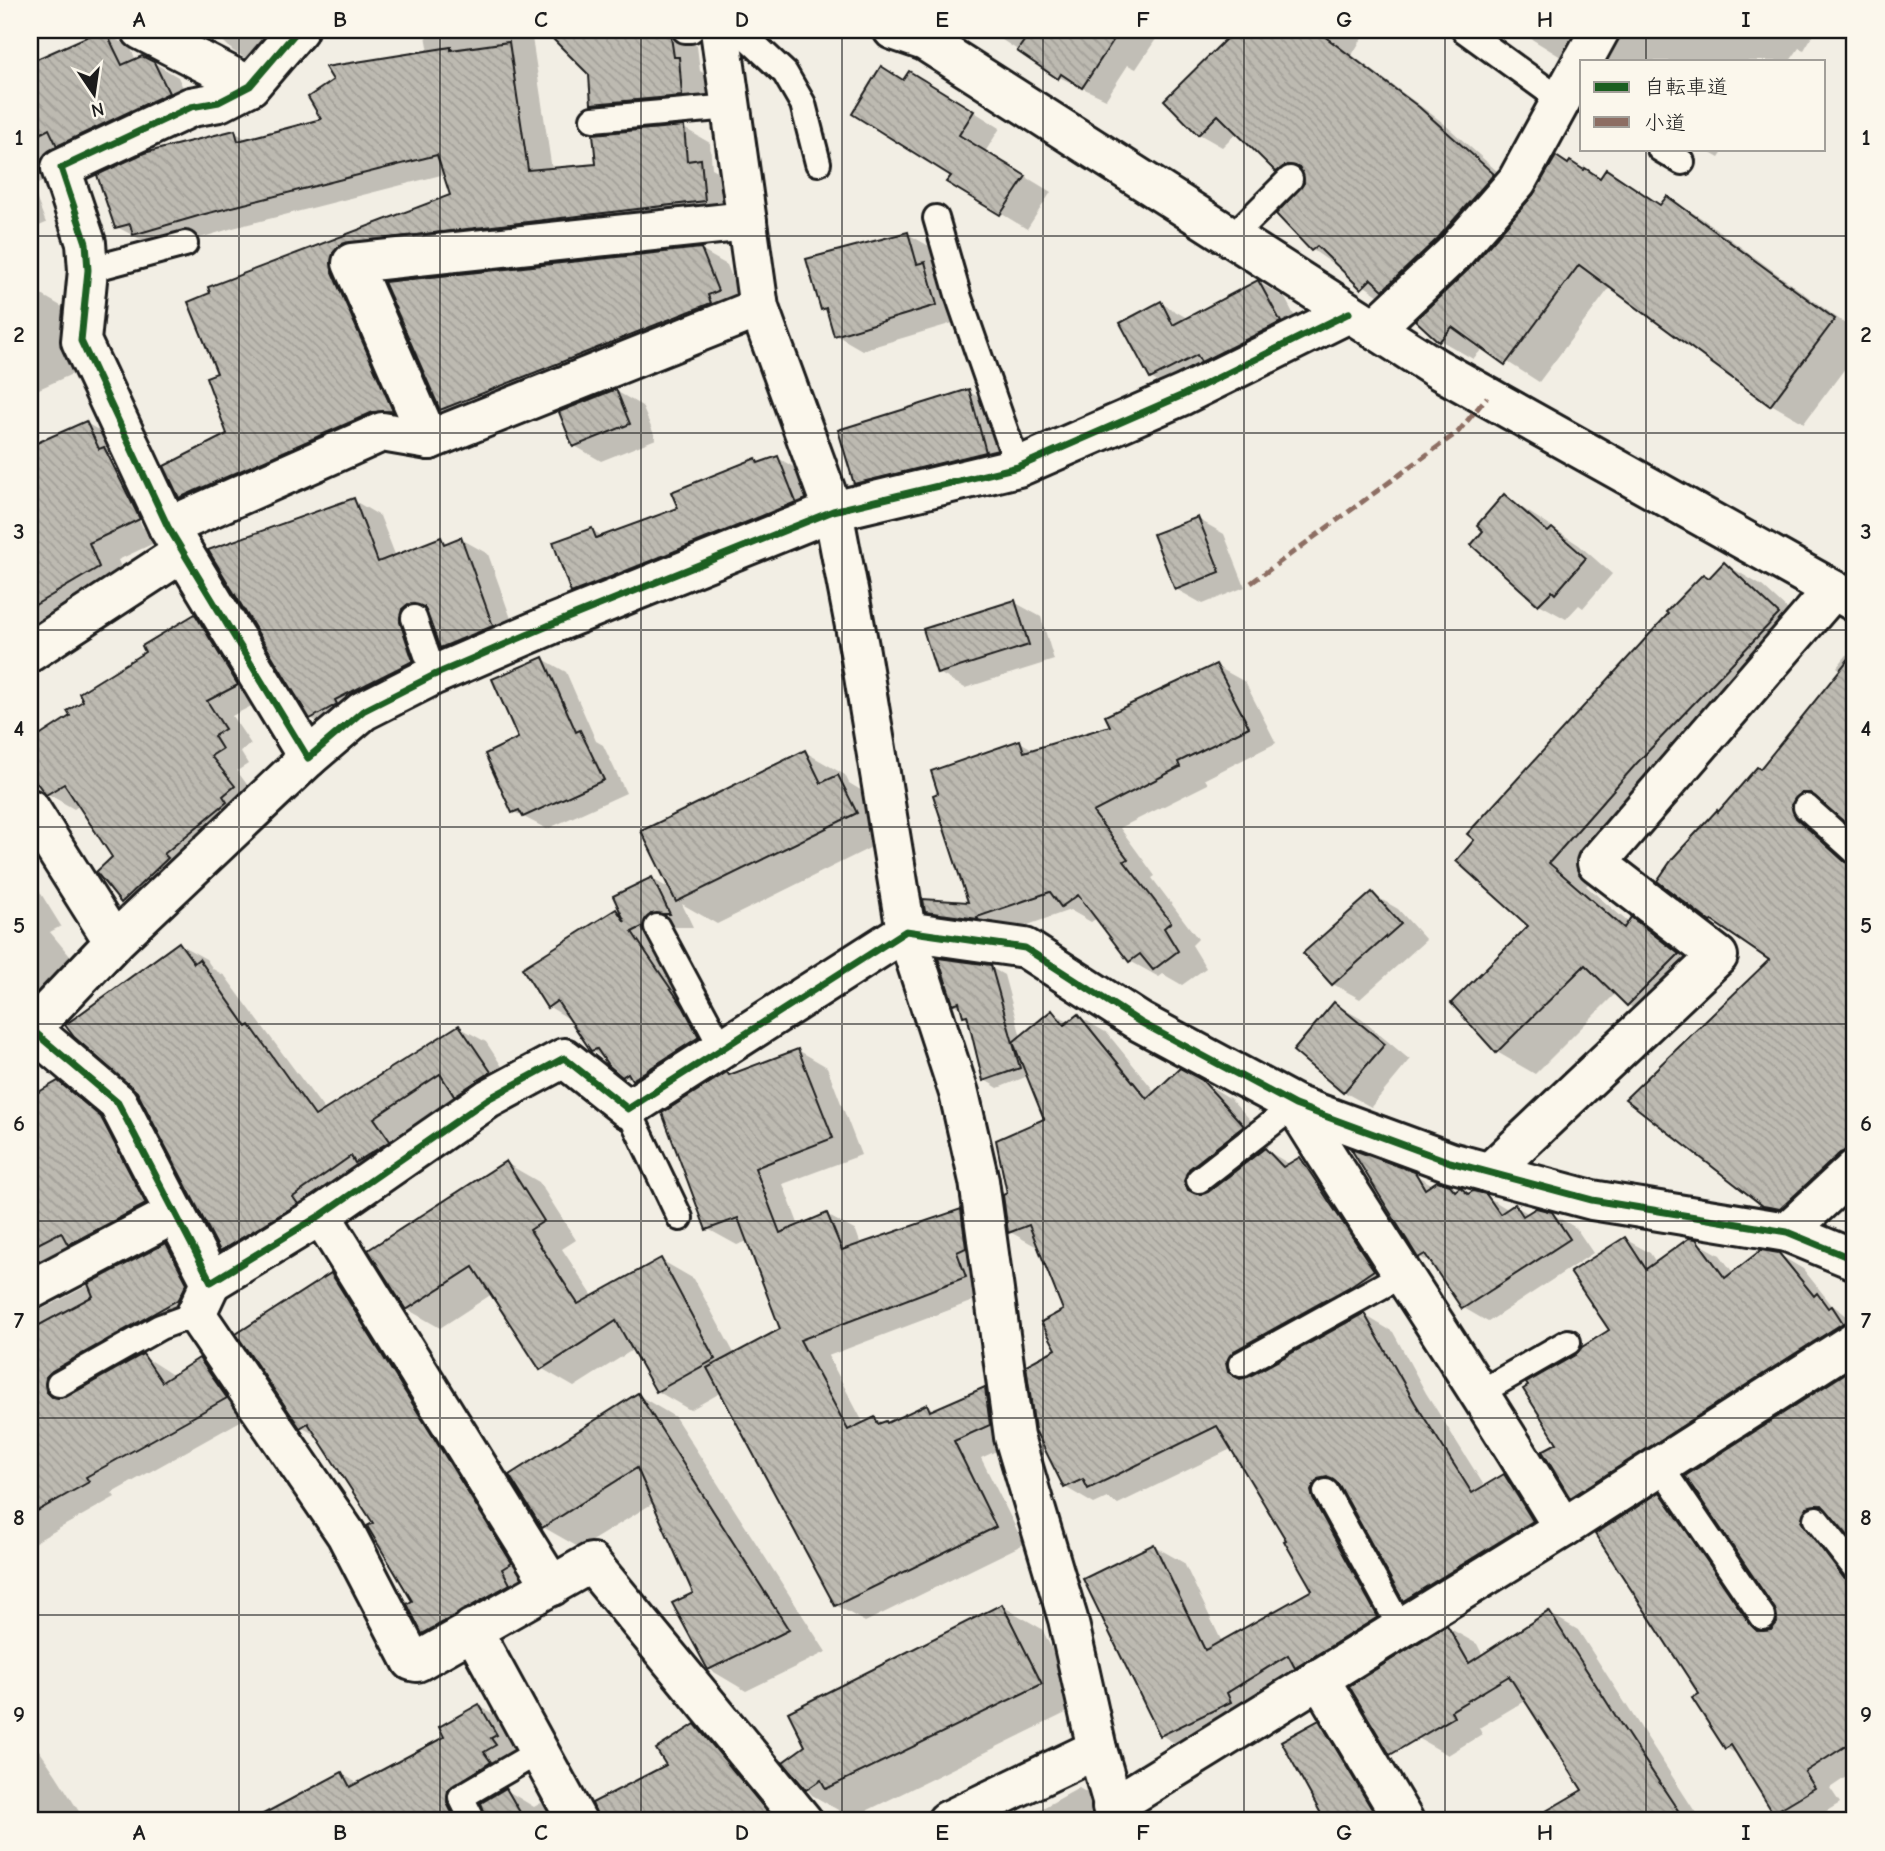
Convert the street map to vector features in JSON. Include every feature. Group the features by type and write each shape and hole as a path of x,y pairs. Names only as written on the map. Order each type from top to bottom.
{"street":[{"path":"141,30 250,86"},
{"path":"298,30 250,86 219,102 191,107 61,168 86,243 88,270 81,341 175,540 308,758"},
{"path":"720,30 759,308 833,511 860,652 906,930 962,1105 979,1181 1014,1437 1068,1619 1097,1749 1115,1814 1319,1678 1563,1528 1855,1341"},
{"path":"893,30 925,41 1436,369 1844,596 1597,863 1718,956 1489,1173"},
{"path":"1586,60 1601,30"},
{"path":"803,1821 591,1563 417,1662 412,1661 346,1534 204,1298 176,1213 118,1102 30,1029 114,942 308,758 363,711 434,675 833,511 1018,467 1361,321 1453,254 1517,181 1575,83"},
{"path":"429,440 352,262 747,221"},
{"path":"30,652 175,540 383,432 429,440 759,308"},
{"path":"30,809 114,942"},
{"path":"204,1298 488,1099 564,1058 628,1109 906,930 1026,948 1140,1022 1294,1105 1450,1162 1592,1200 1787,1232 1855,1260"},
{"path":"1294,1105 1400,1276 1481,1392 1563,1528"},
{"path":"1787,1232 1855,1169"},
{"path":"30,1290 176,1213"},
{"path":"321,1215 552,1586"},
{"path":"472,1629 577,1821"},
{"path":"1319,1678 1404,1821"},
{"path":"947,1821 1097,1749"}],"lane":[{"path":"685,30 691,30"},
{"path":"738,30 785,73 803,104 818,163"},
{"path":"1464,30 1575,83"},
{"path":"593,119 730,107"},
{"path":"1662,150 1682,163"},
{"path":"1231,238 1290,179"},
{"path":"936,218 959,298 1018,467"},
{"path":"88,270 185,244"},
{"path":"414,618 434,675"},
{"path":"1806,807 1855,851"},
{"path":"657,927 722,1048"},
{"path":"1199,1180 1294,1105"},
{"path":"628,1109 680,1218"},
{"path":"1241,1364 1400,1276"},
{"path":"59,1384 160,1327 204,1298"},
{"path":"1481,1392 1568,1342"},
{"path":"1660,1466 1763,1617"},
{"path":"1326,1492 1401,1628"},
{"path":"1816,1519 1855,1568"},
{"path":"473,1821 461,1797 538,1752"}],"building":[{"path":"105,30 122,65 142,56 154,62 169,93 57,146 49,129 30,139 30,62"},
{"path":"544,30 670,30 674,57 679,57 682,96 591,104 589,75"},
{"path":"1032,30 1120,30 1082,88 1061,74 1058,79 1017,51"},
{"path":"1235,30 1316,30 1419,107 1494,174 1437,239 1383,290 1371,279 1361,289 1317,246 1311,251 1276,214 1304,183 1300,168 1287,165 1276,172 1218,115 1198,135 1164,100"},
{"path":"509,42 528,170 596,164 593,134 684,126 687,161 701,159 705,201 341,244 333,253 332,272 393,411 373,412 179,498 164,466 227,434 206,377 217,373 188,302 210,293 208,287 450,195 437,155 133,235 130,224 115,228 97,175 144,153 235,130 238,141 321,119 308,97 333,80 325,67 451,47 451,50"},
{"path":"881,66 903,80 909,71 974,111 959,135 1026,176 1000,215 946,182 951,176 852,114"},
{"path":"1556,156 1568,164 1570,161 1584,170 1585,168 1600,178 1606,169 1660,205 1667,196 1835,319 1770,406 1579,265 1505,365 1452,327 1439,342 1415,320 1469,269 1533,195"},
{"path":"908,232 917,264 925,262 937,305 834,336 826,308 821,310 806,259"},
{"path":"701,248 718,291 708,295 711,303 440,410 384,282"},
{"path":"1258,280 1281,322 1201,362 1197,355 1150,379 1120,323 1161,301 1173,325"},
{"path":"616,389 630,424 573,447 559,412"},
{"path":"969,389 986,452 854,484 838,430"},
{"path":"86,421 99,449 104,447 140,519 89,543 99,567 30,608 30,446"},
{"path":"778,456 796,502 571,593 553,542 592,528 596,538 678,508 671,492 756,458 758,463"},
{"path":"1504,494 1548,532 1552,528 1586,558 1555,594 1552,591 1538,605 1471,545 1483,531 1477,525"},
{"path":"354,498 378,562 441,537 444,544 461,537 493,626 440,648 424,607 408,604 402,609 400,622 413,661 335,700 337,704 310,719 208,550"},
{"path":"1198,517 1220,572 1175,590 1153,534"},
{"path":"1724,562 1779,614 1637,763 1549,863 1624,928 1631,917 1679,954 1627,1006 1585,965 1496,1053 1451,1003 1528,926 1456,861 1474,840 1467,834 1668,614 1666,612 1703,574 1709,578"},
{"path":"1015,600 1029,645 937,674 923,629"},
{"path":"195,614 238,685 207,701 225,729 214,736 222,749 211,756 235,786 223,796 227,802 164,854 168,858 121,903 96,872 112,857 64,784 46,795 30,774 30,742 70,716 67,711 83,701 79,693 145,652 142,646"},
{"path":"1855,651 1855,831 1810,793 1801,793 1791,805 1796,818 1845,862 1855,865 1855,1148 1840,1153 1780,1209 1763,1206 1625,1099 1769,960 1710,922 1657,881 1673,858 1717,810 1718,812 1757,767 1760,769"},
{"path":"543,657 576,732 580,730 604,780 523,817 519,810 512,813 485,754 518,738 492,679"},
{"path":"1216,664 1249,727 1178,762 1180,767 1093,812 1128,859 1124,861 1171,922 1164,928 1178,951 1153,970 1140,954 1129,962 1078,895 1061,907 1050,892 977,917 978,919 925,912 923,899 968,902 933,795 938,793 931,771 1020,740 1024,752 1110,726 1105,716"},
{"path":"805,750 821,783 838,775 857,813 676,902 641,831"},
{"path":"652,877 670,914 651,914 642,927 632,932 684,1008 699,1037 632,1080 628,1073 622,1077 608,1065 597,1049 591,1051 557,1001 547,1008 522,968 616,909 625,922 613,896"},
{"path":"1372,892 1401,924 1332,985 1303,953"},
{"path":"179,942 194,963 199,959 315,1116 459,1025 491,1072 454,1096 440,1074 374,1118 390,1141 355,1163 351,1156 293,1197 298,1204 220,1251 137,1092 74,1037 65,1025"},
{"path":"938,958 991,965 1020,1068 983,1081 967,1015 963,1016 959,1002 953,1004"},
{"path":"1334,1002 1385,1044 1343,1093 1293,1051"},
{"path":"1052,1010 1064,1025 1078,1014 1147,1099 1180,1068 1202,1080 1244,1126 1189,1169 1184,1181 1188,1190 1200,1195 1208,1192 1265,1148 1283,1167 1300,1157 1374,1270 1349,1287 1234,1351 1226,1363 1228,1372 1240,1379 1248,1377 1364,1313 1415,1403 1472,1493 1504,1474 1533,1521 1403,1601 1339,1485 1327,1477 1318,1479 1311,1491 1313,1499 1378,1617 1295,1668 1288,1655 1227,1693 1231,1702 1160,1736 1083,1579 1154,1544 1205,1650 1312,1590 1284,1541 1286,1540 1217,1426 1088,1489 1083,1479 1064,1488 1035,1430 1026,1365 1056,1349 1041,1322 1063,1310 1029,1225 1008,1233 1003,1195 1007,1193 996,1140 1044,1119 1013,1042"},
{"path":"798,1049 833,1138 755,1168 780,1233 827,1213 842,1250 961,1209 966,1248 957,1252 966,1277 800,1340 848,1430 875,1417 878,1424 887,1423 927,1404 930,1411 985,1387 990,1425 954,1441 996,1527 835,1606 707,1368 780,1329 738,1218 706,1230 662,1113 727,1072 729,1075"},
{"path":"58,1081 101,1117 146,1204 68,1245 61,1232 30,1248 30,1097"},
{"path":"1351,1149 1415,1172 1425,1189 1437,1181 1450,1185 1455,1191 1460,1187 1468,1194 1473,1191 1486,1194 1500,1214 1515,1204 1523,1216 1536,1208 1552,1212 1570,1239 1462,1309 1425,1254 1418,1258"},
{"path":"506,1161 544,1221 530,1230 578,1304 661,1258 715,1359 656,1392 616,1321 540,1370 473,1267 406,1310 368,1250"},
{"path":"1625,1237 1646,1269 1689,1238 1696,1239 1725,1278 1761,1250 1779,1253 1814,1296 1817,1293 1828,1308 1832,1306 1843,1323 1570,1498 1542,1451 1557,1443 1523,1389 1528,1386 1526,1383 1575,1355 1582,1347 1609,1330 1570,1272"},
{"path":"166,1243 187,1283 179,1299 52,1371 46,1377 46,1391 52,1397 66,1397 143,1354 162,1382 199,1358 227,1398 86,1477 89,1482 30,1515 30,1330 93,1296 88,1284"},
{"path":"331,1273 512,1563 502,1569 510,1584 422,1634 407,1604 412,1601 367,1526 373,1523 308,1423 300,1428 236,1334"},
{"path":"1855,1367 1855,1544 1822,1505 1807,1507 1801,1521 1843,1577 1855,1583 1855,1740 1805,1772 1815,1788 1773,1813 1731,1745 1725,1749 1692,1698 1699,1694 1595,1534 1660,1492 1751,1625 1757,1631 1771,1630 1777,1623 1775,1609 1685,1476"},
{"path":"638,1393 789,1630 708,1670 672,1603 693,1593 637,1468 542,1528 509,1475"},
{"path":"1002,1604 1042,1684 826,1789 821,1780 806,1790 783,1762 805,1746 788,1712"},
{"path":"1549,1611 1685,1821 1529,1821 1582,1790 1509,1676 1451,1711 1454,1717 1390,1755 1349,1686 1447,1625 1469,1663"},
{"path":"479,1704 497,1735 491,1738 496,1745 484,1752 491,1762 448,1790 447,1803 456,1821 250,1821 342,1772 350,1787 444,1737 439,1727"},
{"path":"1319,1720 1379,1821 1325,1821 1281,1741"},
{"path":"695,1724 775,1821 599,1821 592,1803 666,1765 656,1749"},
{"path":"506,1788 525,1821 488,1821 481,1803"}],"marked path":[{"path":"1251,583 1458,432 1487,397"}],"cycle path":[{"path":"298,30 250,86 219,102 191,107 61,168 86,243 88,270 81,341 168,527 308,758 363,711 434,675 550,625 833,511 1018,467 1183,395 1349,313"},
{"path":"31,1029 118,1103 211,1282 321,1215 488,1099 564,1058 628,1109 906,931 1025,948 1140,1022 1295,1105 1450,1162 1592,1200 1787,1232 1855,1260"}]}
